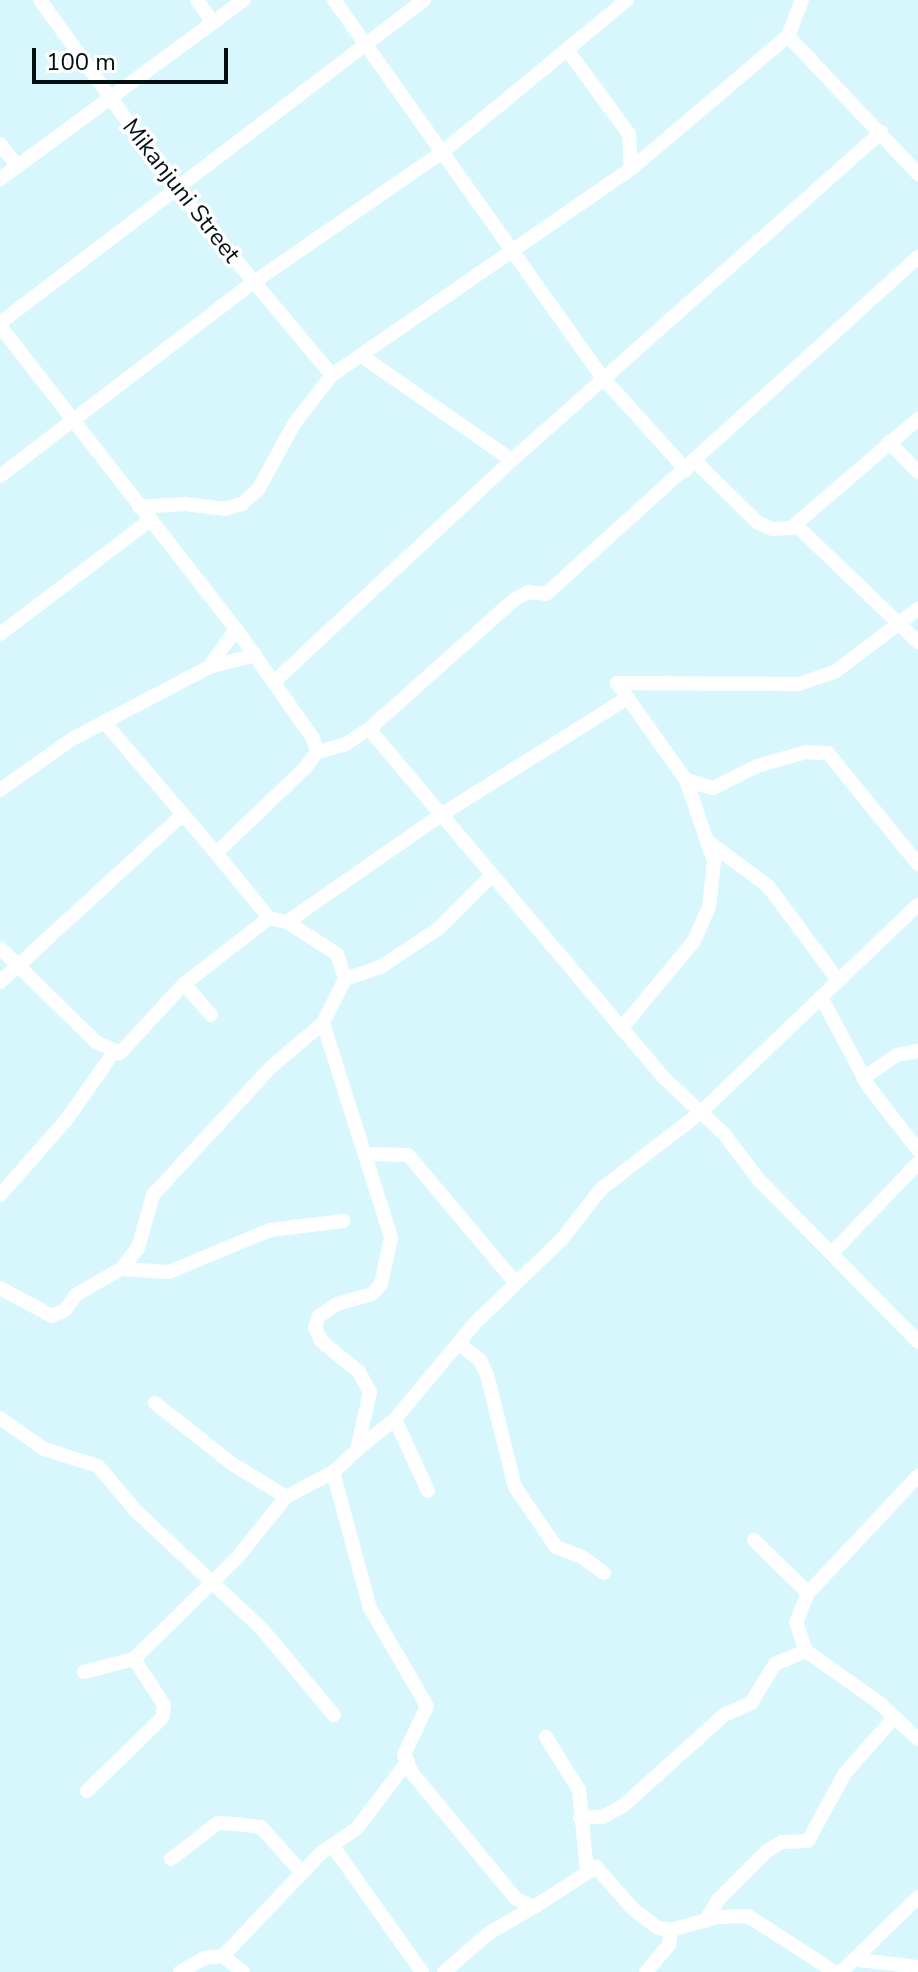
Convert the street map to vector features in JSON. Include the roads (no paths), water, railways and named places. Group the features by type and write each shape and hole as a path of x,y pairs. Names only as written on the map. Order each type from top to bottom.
{"street":[{"name":"Mikanjuni Street","path":"40,0 107,97 178,191 332,375"},
{"path":"197,0 213,23"},
{"path":"0,179 107,97 244,0"},
{"path":"334,0 445,150 511,252 603,378 691,466 758,523 773,529 797,526 918,419"},
{"path":"317,752 305,720 71,422 0,324 424,0"},
{"path":"0,476 254,282 445,150 627,0"},
{"path":"139,507 185,504 224,509 242,504 259,488 294,424 332,375 363,357 631,169 788,36 802,0"},
{"path":"788,36 918,174"},
{"path":"568,51 629,134 631,169"},
{"path":"275,681 512,460 881,132"},
{"path":"0,144 17,166"},
{"path":"216,853 317,752 344,745 369,729 515,599 529,592 546,594 691,466 918,257"},
{"path":"363,357 512,460"},
{"path":"889,442 918,472"},
{"path":"0,634 150,520"},
{"path":"797,526 909,631"},
{"path":"621,1029 694,941 709,907 714,862 686,780 617,683 768,686 808,681 836,671 909,631 918,609"},
{"path":"209,667 236,629"},
{"path":"0,790 59,747 209,667 255,655"},
{"path":"287,922 444,813 627,698"},
{"path":"105,723 269,918 287,922 332,947 345,979"},
{"path":"369,729 444,813 621,1029 918,1342"},
{"path":"686,780 713,788 757,766 806,752 828,753 918,864"},
{"path":"0,982 182,815"},
{"path":"710,843 768,886 837,979"},
{"path":"0,1288 52,1316 77,1294 121,1269 138,1248 153,1195 271,1067 323,1023 345,979 382,966 438,929 492,875"},
{"path":"84,1672 134,1659 214,1582 286,1497 333,1472 395,1419 458,1343 515,1282 562,1239 601,1189 700,1113 918,905"},
{"path":"0,1195 67,1119 114,1052 126,1048 184,984 269,918"},
{"path":"0,948 16,968 96,1042 114,1052"},
{"path":"184,984 211,1015"},
{"path":"821,997 863,1078 918,1150"},
{"path":"323,1023 368,1154 391,1238 390,1258 372,1294 337,1304 319,1316 315,1327 321,1341 359,1372 370,1392 357,1450"},
{"path":"863,1078 897,1055 918,1051"},
{"path":"368,1154 408,1155 515,1282"},
{"path":"832,1253 918,1163"},
{"path":"121,1269 169,1272 270,1230 343,1221"},
{"path":"458,1343 480,1360 487,1375 515,1487 556,1547 582,1557 604,1573"},
{"path":"155,1403 231,1463 286,1497"},
{"path":"0,1418 44,1449 98,1466 137,1512 262,1629 334,1715"},
{"path":"395,1419 428,1491"},
{"path":"333,1472 370,1608 427,1706 405,1745 408,1761 516,1899 534,1907"},
{"path":"918,1476 808,1593 796,1622 806,1651 878,1702 918,1739"},
{"path":"754,1540 808,1593"},
{"path":"580,1818 602,1817 623,1806 724,1715 751,1703 775,1664 806,1651"},
{"path":"87,1791 162,1718 164,1705 134,1659"},
{"path":"705,1921 718,1900 767,1851 782,1842 808,1841 845,1773 893,1719"},
{"path":"546,1737 579,1790 587,1871"},
{"path":"180,1972 204,1958 223,1956 301,1872 357,1828 408,1761"},
{"path":"171,1859 218,1823 236,1824 261,1827 301,1872"},
{"path":"334,1848 422,1972"},
{"path":"444,1972 489,1933 596,1867 608,1875 634,1910 658,1928 671,1930 705,1921 748,1916 838,1972 859,1960 918,1897"},
{"path":"646,1972 669,1945 671,1930"},
{"path":"223,1956 243,1972"},
{"path":"859,1960 918,1967"}]}
